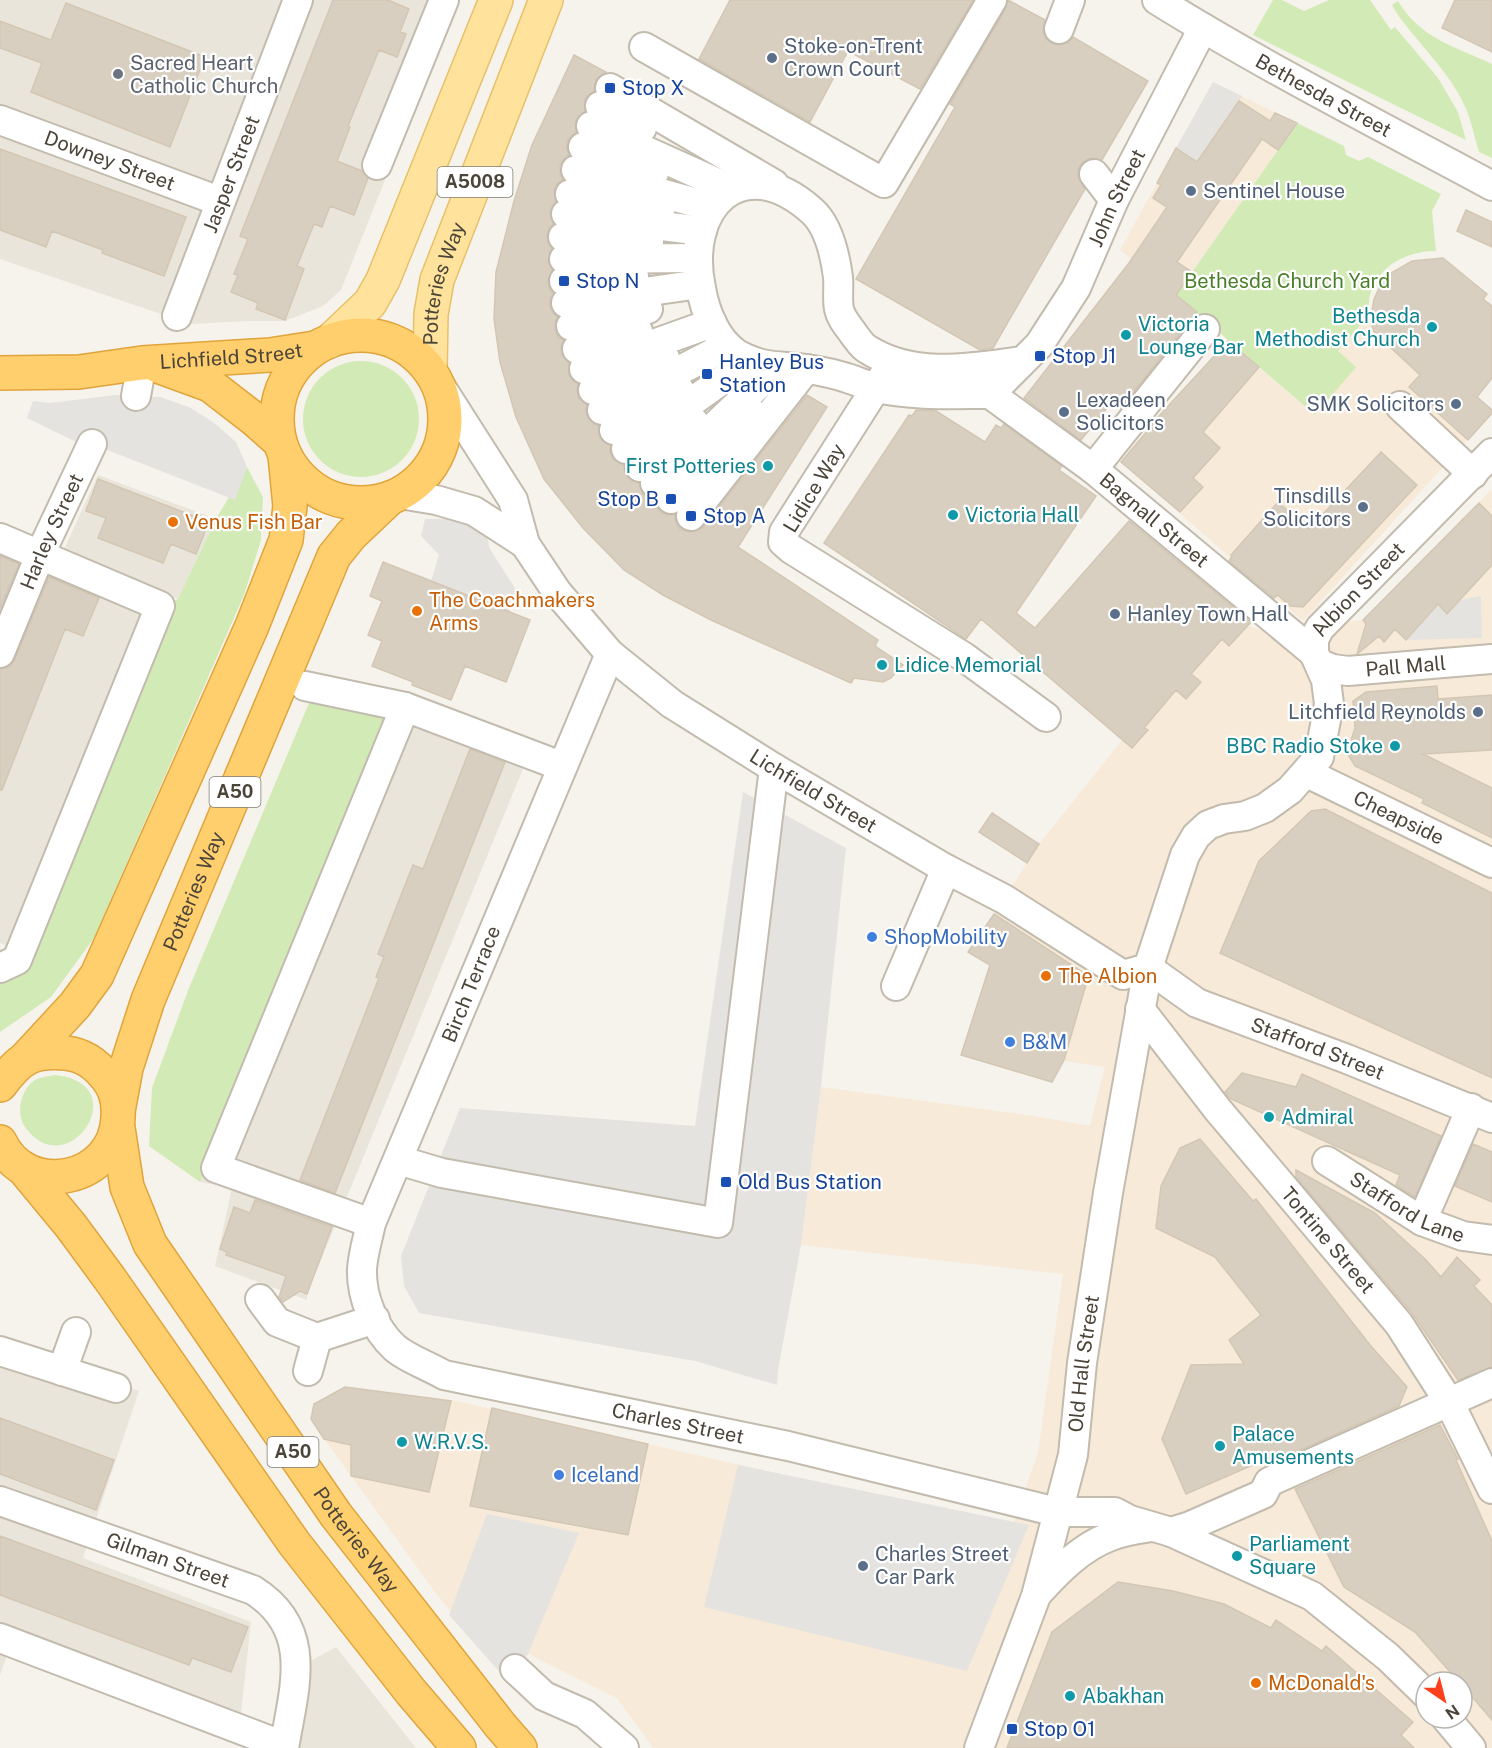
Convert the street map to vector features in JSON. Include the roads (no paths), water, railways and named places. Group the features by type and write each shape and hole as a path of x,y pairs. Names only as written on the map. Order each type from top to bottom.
{"highway":[{"path":"354,335 386,338 408,348 434,377 445,403 444,438 436,458 426,473 417,483 395,496 361,504 327,496 303,481 283,449 277,420 281,393 294,368 322,344 354,335"},
{"name":"Lichfield Street","path":"0,373 79,372 146,363 270,355 322,344"},
{"name":"Lichfield Street","path":"146,363 210,385 254,419 283,449"},
{"name":"A50","path":"11,1069 75,1005 97,975 252,626 286,540 290,506 283,449"},
{"name":"Potteries Way","path":"395,496 351,535 334,556 148,1000 126,1068 118,1117 128,1186 150,1244 336,1515 520,1748"},
{"path":"8,1155 43,1176 61,1177 82,1172 97,1162 111,1145 118,1117 112,1085 97,1066 78,1055 47,1051 11,1069"},
{"name":"A50","path":"8,1155 71,1226 110,1279 294,1544 411,1692 459,1748"}],"main road":[{"name":"A5008","path":"322,344 370,303 383,280 496,0"},
{"name":"Potteries Way","path":"434,377 430,314 436,280 546,0"}],"street":[{"name":"Jasper Street","path":"177,316 219,201 298,0"},
{"path":"377,165 444,0"},
{"path":"644,48 884,183 992,0"},
{"path":"1059,29 1070,0"},
{"name":"Bethesda Street","path":"1156,0 1366,120 1492,186"},
{"name":"John Street","path":"990,394 1039,345 1076,288 1120,190 1203,28"},
{"name":"Downey Street","path":"0,120 219,201"},
{"path":"1098,168 1120,190"},
{"path":"729,289 761,183 783,190 814,212 825,228 833,250 838,278 838,308 843,319 864,347 892,362 922,368 960,370 1022,361"},
{"path":"599,310 783,190"},
{"path":"599,310 729,289"},
{"path":"599,310 729,289"},
{"path":"599,310 729,289"},
{"path":"599,310 729,289"},
{"path":"599,310 729,289"},
{"path":"599,310 729,289"},
{"path":"599,310 729,289"},
{"path":"599,310 729,289"},
{"path":"599,310 729,289"},
{"path":"599,310 729,289 845,377 876,388 929,394 990,394"},
{"path":"1093,469 1205,329"},
{"name":"Lidice Way","path":"892,362 784,532 783,542 963,657 1046,717"},
{"path":"136,396 146,363"},
{"name":"Lichfield Street","path":"434,377 513,500 525,544 557,592 610,654 672,704 774,768 946,869 1004,899 1124,975 1148,968"},
{"name":"Bagnall Street","path":"990,394 1093,469 1317,659"},
{"path":"1400,406 1473,474"},
{"name":"Harley Street","path":"0,653 42,551 92,444"},
{"name":"Albion Street","path":"1148,968 1185,855 1196,837 1208,825 1224,819 1245,816 1265,808 1290,790 1307,773 1318,757 1329,704 1326,680 1317,659 1314,639 1320,628 1492,453"},
{"name":"Lichfield Street","path":"395,496 436,500 474,511 525,544"},
{"path":"0,538 42,551 160,606 17,960 0,968"},
{"name":"Birch Terrace","path":"375,1319 365,1298 362,1269 371,1223 561,766 610,654"},
{"name":"Pall Mall","path":"1317,659 1333,669 1348,671 1492,660"},
{"path":"305,686 405,707 561,766"},
{"path":"371,1223 216,1168 405,707"},
{"path":"398,1160 442,1173 718,1223 774,768"},
{"name":"Cheapside","path":"1307,773 1492,862"},
{"path":"896,986 946,869"},
{"name":"Old Hall Street","path":"979,1748 1036,1596 1073,1455 1082,1363 1108,1193 1148,968"},
{"name":"Stafford Street","path":"1148,968 1197,1003 1482,1113"},
{"name":"Tontine Street","path":"1140,1008 1218,1110 1399,1324 1449,1402 1492,1489"},
{"path":"1422,1221 1482,1113"},
{"name":"Stafford Lane","path":"1326,1161 1422,1221 1463,1236 1492,1240"},
{"path":"260,1299 277,1322 317,1338 375,1319"},
{"name":"Charles Street","path":"375,1319 396,1349 444,1375 788,1446 1057,1512 1115,1512 1162,1529 1312,1596 1388,1657 1414,1682"},
{"path":"62,1371 76,1332"},
{"path":"308,1371 317,1338"},
{"path":"0,1351 116,1388"},
{"path":"1036,1596 1063,1566 1110,1536 1190,1526 1263,1494 1269,1482 1492,1383"},
{"name":"Gilman Street","path":"0,1501 253,1590 278,1609 292,1634 297,1663 284,1747"},
{"path":"0,1638 284,1747"},
{"path":"515,1669 544,1696 585,1714 624,1748"},
{"path":"1456,1730 1472,1748"}],"place":[{"name":"Stoke-on-Trent Crown Court","path":"772,58"},
{"name":"Sacred Heart Catholic Church","path":"118,74"},
{"name":"Stop X","path":"610,88"},
{"name":"Sentinel House","path":"1191,191"},
{"name":"Stop N","path":"564,281"},
{"name":"Bethesda Methodist Church","path":"1432,327"},
{"name":"Victoria Lounge Bar","path":"1126,335"},
{"name":"Stop J1","path":"1040,356"},
{"name":"Hanley Bus Station","path":"707,374"},
{"name":"SMK Solicitors","path":"1456,404"},
{"name":"Lexadeen Solicitors","path":"1064,412"},
{"name":"First Potteries","path":"768,466"},
{"name":"Stop B","path":"671,499"},
{"name":"Tinsdills Solicitors","path":"1363,507"},
{"name":"Victoria Hall","path":"953,515"},
{"name":"Stop A","path":"691,516"},
{"name":"Venus Fish Bar","path":"173,522"},
{"name":"The Coachmakers Arms","path":"417,611"},
{"name":"Hanley Town Hall","path":"1115,614"},
{"name":"Lidice Memorial","path":"882,665"},
{"name":"Litchfield Reynolds","path":"1478,712"},
{"name":"BBC Radio Stoke","path":"1395,746"},
{"name":"ShopMobility","path":"872,937"},
{"name":"The Albion","path":"1046,976"},
{"name":"B&M","path":"1010,1042"},
{"name":"Admiral","path":"1269,1117"},
{"name":"Old Bus Station","path":"726,1182"},
{"name":"W.R.V.S.","path":"402,1442"},
{"name":"Palace Amusements","path":"1220,1446"},
{"name":"Iceland","path":"559,1475"},
{"name":"Parliament Square","path":"1237,1556"},
{"name":"Charles Street Car Park","path":"863,1566"},
{"name":"McDonald's","path":"1256,1683"},
{"name":"Abakhan","path":"1070,1696"},
{"name":"Stop O1","path":"1012,1729"}],"park label":[{"name":"Bethesda Church Yard","path":"1287,281"}]}
